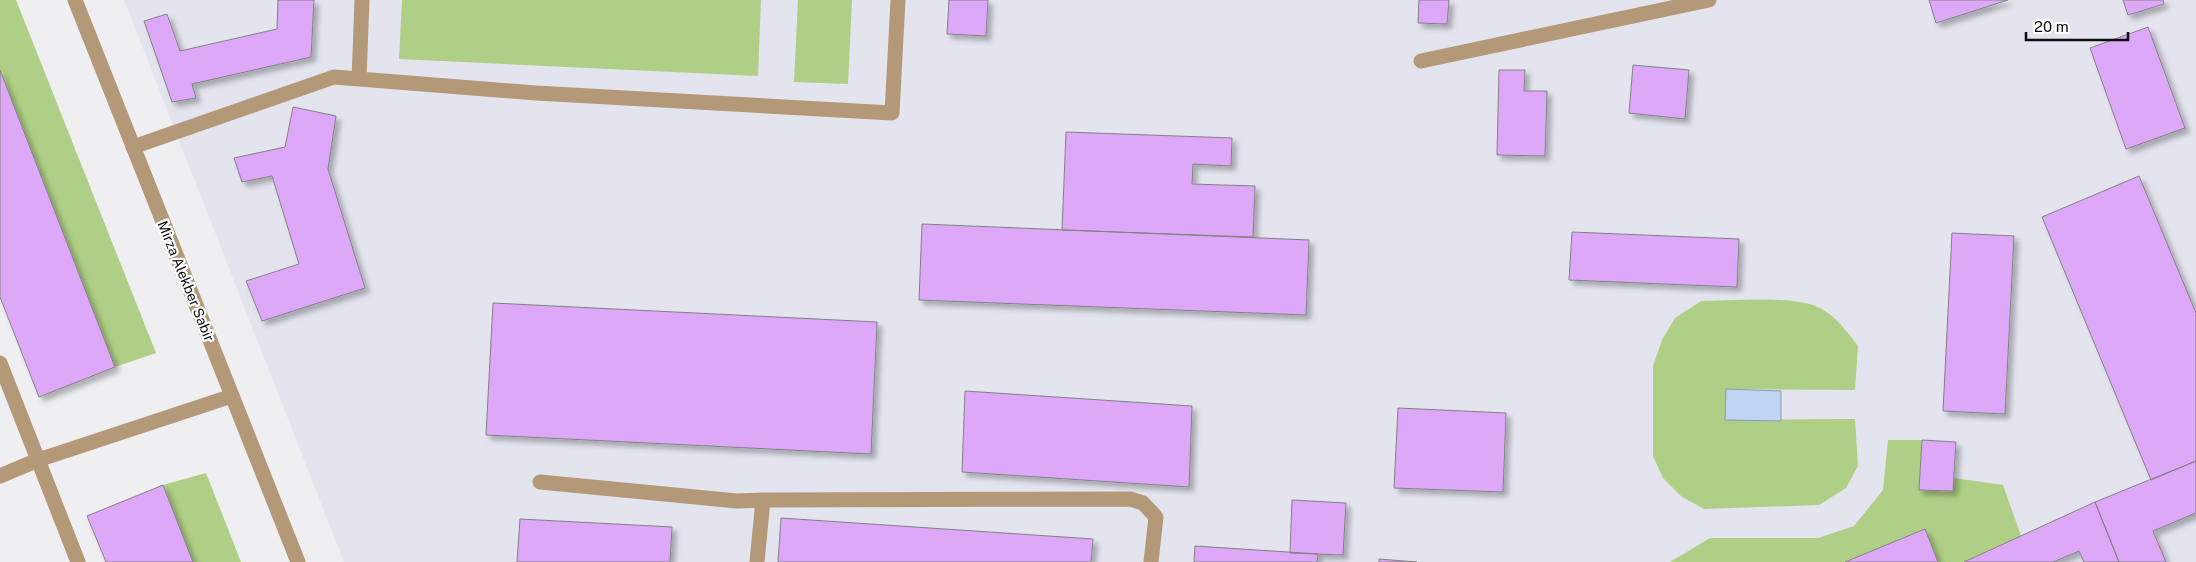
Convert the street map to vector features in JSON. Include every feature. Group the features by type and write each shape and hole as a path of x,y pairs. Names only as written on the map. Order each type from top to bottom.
{"street":[{"name":"Mirza Alekber Sabir","path":"75,0 298,562"},
{"path":"359,79 362,0"},
{"path":"133,147 334,77 546,93 892,113 898,0"},
{"path":"1421,61 1709,0"},
{"path":"0,364 78,562"},
{"path":"0,476 38,460 232,396"},
{"path":"540,482 738,501 1130,499 1143,503 1156,517 1151,562"},
{"path":"757,562 763,500"}],"shaded area":[{"path":"124,0 2196,0 2196,562 344,562"}],"green space":[{"path":"0,0 16,0 156,353 115,367 0,70"},
{"path":"402,0 761,0 758,76 399,59"},
{"path":"798,0 852,0 848,84 794,82"},
{"path":"1701,301 1796,301 1820,308 1832,316 1850,335 1858,346 1855,390 1726,389 1725,420 1855,419 1858,466 1846,488 1819,505 1704,509 1682,497 1663,478 1653,456 1653,366 1662,340 1675,318"},
{"path":"1888,440 1922,440 1919,490 1953,491 1954,478 2003,485 2021,536 1964,562 1938,562 1925,529 1845,562 1670,562 1710,538 1818,538 1854,526 1883,490"},
{"path":"206,473 241,562 193,562 163,485"}],"water":[{"path":"1726,389 1781,391 1781,421 1725,420"}],"building":[{"path":"278,0 314,0 311,57 192,84 196,98 172,102 144,21 167,14 180,51 277,29"},
{"path":"949,0 988,0 986,36 947,34"},
{"path":"1419,0 1449,0 1447,24 1418,23"},
{"path":"1929,0 2008,0 1936,23"},
{"path":"2123,0 2163,0 2164,4 2128,15"},
{"path":"2148,27 2185,128 2126,149 2090,48"},
{"path":"1633,65 1689,70 1685,119 1629,113"},
{"path":"0,70 115,367 39,397 0,297"},
{"path":"1499,70 1525,70 1524,91 1547,91 1545,156 1497,155"},
{"path":"293,107 336,116 328,169 365,288 262,321 246,281 299,264 272,176 242,182 234,158 285,147"},
{"path":"1066,132 1232,138 1231,166 1193,164 1192,184 1255,186 1253,237 1062,230"},
{"path":"2139,176 2196,313 2196,461 2151,480 2042,217"},
{"path":"922,224 1309,240 1306,315 919,300"},
{"path":"1572,232 1739,239 1737,287 1569,280"},
{"path":"1952,233 2014,236 2005,414 1943,411"},
{"path":"493,303 877,322 871,454 486,435"},
{"path":"965,391 1192,406 1189,487 962,472"},
{"path":"1398,408 1506,413 1503,492 1394,488"},
{"path":"1922,440 1956,442 1953,491 1919,490"},
{"path":"2196,461 2196,513 2153,531 2166,562 2119,562 2095,502"},
{"path":"163,485 193,562 106,562 87,516"},
{"path":"1292,500 1346,503 1343,555 1290,553"},
{"path":"2095,502 2119,562 2084,562 2079,551 2053,562 1964,562"},
{"path":"781,518 1093,539 1091,562 778,562"},
{"path":"520,519 672,527 670,562 517,562"},
{"path":"1925,529 1938,562 1845,562"},
{"path":"1195,546 1318,554 1317,562 1194,562"},
{"path":"1379,559 1417,562 1379,562"}]}
